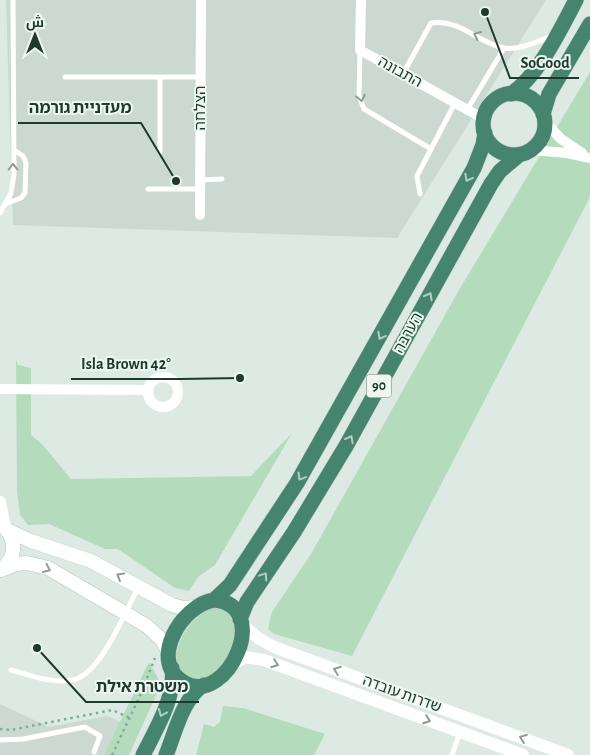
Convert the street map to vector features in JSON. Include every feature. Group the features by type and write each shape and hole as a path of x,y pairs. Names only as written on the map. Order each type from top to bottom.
{"highway":[{"path":"576,0 526,82 511,94 496,99 489,106 484,126 491,145 499,151 525,152 542,138 549,94 590,24"},
{"path":"511,94 526,96 534,101 544,118"},
{"name":"הערבה","path":"214,600 230,585 263,537 317,449 474,168 483,145 484,126"},
{"name":"הערבה","path":"241,621 247,602 294,532 342,453 491,184 500,172 525,152"},
{"path":"214,600 233,607 241,621"},
{"name":"90","path":"143,755 168,697 172,680 170,660 176,628 187,613 196,606 214,600"},
{"name":"90","path":"166,755 188,704 196,691 218,678 230,666 241,642 241,621"},
{"path":"170,660 175,674 184,683 191,686 204,685"}],"main road":[{"path":"0,570 9,562 13,552 13,541 4,527"},
{"path":"4,527 31,541 82,557 172,606 183,608 196,606"},
{"path":"0,570 22,563 40,565 125,613 160,638 170,660"}],"street":[{"name":"הצלחה","path":"200,215 201,0"},
{"name":"התבונה","path":"360,0 360,50 467,110 484,126"},
{"path":"544,118 561,139 590,158"},
{"path":"525,152 567,153 590,158"},
{"path":"0,389 148,390"},
{"path":"0,502 4,527"},
{"name":"שדרות עובדה","path":"241,621 258,638 274,647 568,755"},
{"name":"שדרות עובדה","path":"230,666 245,657 260,658 523,755"}],"lane":[{"path":"0,213 13,185 13,0"},
{"path":"403,74 431,22 446,21 504,48 526,45 556,35"},
{"path":"467,110 504,48"},
{"path":"360,50 359,96 364,109 431,149"},
{"path":"65,77 200,77"},
{"path":"160,77 160,152"},
{"path":"420,194 416,176 455,103"},
{"path":"5,204 21,198 24,193 26,163 23,156 14,150"},
{"path":"148,189 200,184 222,179"},
{"path":"11,670 63,681 84,677 96,664 138,587"},
{"path":"0,740 23,739 85,727 100,736 94,752"},
{"path":"452,755 460,732"}],"path":[{"path":"112,755 154,662 160,638"},
{"path":"0,729 11,730 112,710 130,718"}],"shaded area":[{"path":"6,0 546,0 397,238 13,225"},
{"path":"0,704 49,727 107,716 121,722 104,755 0,755"}],"green space":[{"path":"590,72 590,197 352,656 274,634 268,629 272,612 311,554 459,290"},
{"path":"16,360 18,365 31,368 31,435 42,444 71,479 251,476 292,433 215,565 198,577 189,591 175,588 118,549 105,549 49,524 28,525 20,515 17,491"},
{"path":"215,608 227,613 233,623 234,636 230,650 223,663 213,673 201,678 188,676 180,670 177,660 177,650 181,639 196,618"},
{"path":"149,662 158,678 159,689 129,755 104,755"},
{"path":"223,706 243,708 325,734 314,755 196,755 204,724 214,727 220,722"}],"place":[{"name":"SoGood","path":"485,12"},
{"name":"מעדניית גורמה","path":"176,181"},
{"name":"Isla Brown 42°","path":"240,378"},
{"name":"משטרת אילת","path":"37,648"}]}
